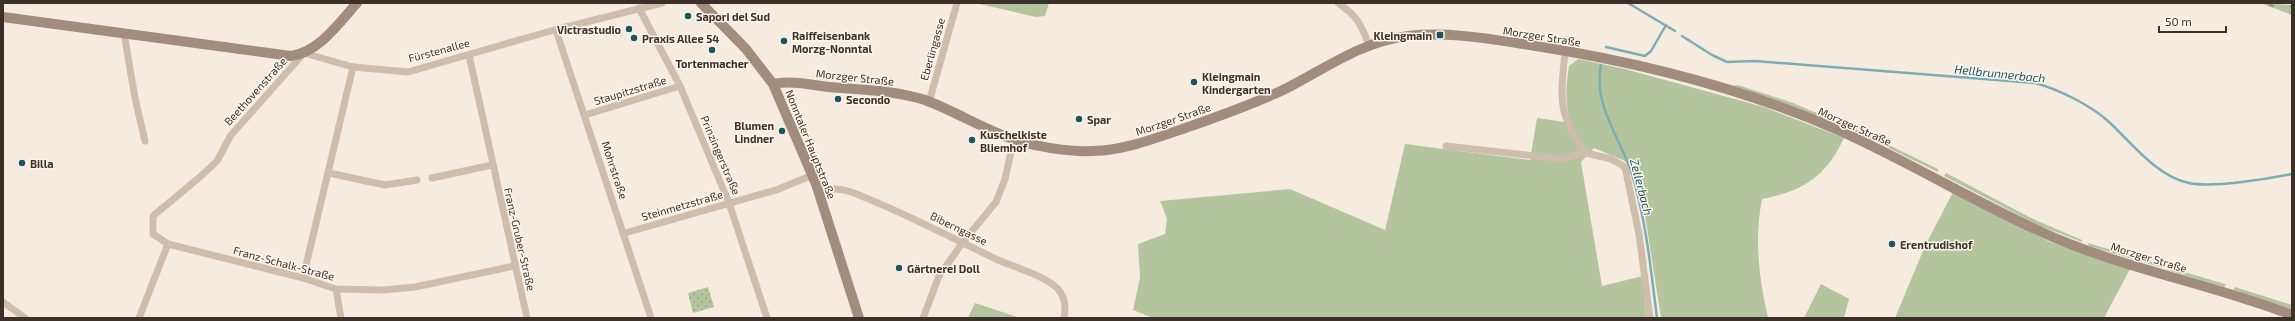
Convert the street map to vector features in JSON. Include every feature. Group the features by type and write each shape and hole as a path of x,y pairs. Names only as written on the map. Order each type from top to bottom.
{"street":[{"path":"304,53 331,31 357,3"},
{"name":"Fürstenallee","path":"3,17 285,56 304,53 353,67 408,72 556,30 662,3"},
{"name":"Nonntaler Hauptstraße","path":"701,3 746,49 773,84 813,175 859,318"},
{"name":"Eberlingasse","path":"929,102 957,3"},
{"path":"1338,3 1356,17 1362,25 1369,45"},
{"name":"Prinzingerstraße","path":"639,8 680,86 729,203 767,318"},
{"name":"Mohrstraße","path":"556,30 625,233 651,318"},
{"path":"124,33 135,98 145,140"},
{"name":"Morzger Straße","path":"773,84 792,83 880,92 929,102 1014,139 1052,147 1089,151 1120,148 1136,144 1260,101 1369,45 1407,36 1440,35 1565,51 1657,71 1736,93 1779,108 1839,131 1894,156 2020,222 2057,238 2109,257 2232,294 2292,315"},
{"path":"1565,51 1562,110 1575,137 1585,152"},
{"name":"Beethovenstraße","path":"168,244 153,234 154,216 217,161 231,135 304,53"},
{"name":"Franz-Gruber-Straße","path":"469,54 514,266 527,318"},
{"path":"302,278 329,173 353,67"},
{"name":"Staupitzstraße","path":"585,115 680,86"},
{"path":"922,318 939,276 963,242 996,202 1005,179 1014,139"},
{"path":"1446,146 1562,159 1585,152 1611,159 1625,167 1639,234 1650,318"},
{"path":"432,178 492,165"},
{"path":"329,173 385,185 417,180"},
{"name":"Steinmetzstraße","path":"625,233 776,190 813,175"},
{"name":"Biberngasse","path":"819,192 829,188 850,192 937,228 963,242 1051,283 1059,290 1064,301 1064,318"},
{"path":"140,318 168,244"},
{"name":"Franz-Schalk-Straße","path":"168,244 302,278 336,289 383,290 415,287 514,266"},
{"path":"336,289 341,318"},
{"path":"3,302 25,318"}],"green space":[{"path":"975,3 1049,3 1045,16 1036,17"},
{"path":"2260,3 2292,5 2292,15"},
{"path":"1578,59 1625,69 1764,107 1844,138 1829,163 1812,180 1790,192 1762,199 1758,229 1758,244 1760,274 1768,318 1661,318 1640,183 1625,161 1594,148 1581,162 1602,286 1643,276 1646,318 1153,318 1133,310 1140,278 1138,244 1165,234 1167,219 1160,201 1290,189 1385,230 1405,144 1530,160 1537,118 1571,123 1566,101 1567,81 1569,66"},
{"path":"1738,85 1793,103 1850,127 1847,129 1731,86"},
{"path":"1856,129 1938,169 1938,172 1855,132"},
{"path":"1946,173 2031,218 2082,240 2082,242 2038,225 1944,176"},
{"path":"1953,192 2050,242 2130,269 2104,318 1895,318 1925,246"},
{"path":"2088,243 2162,265 2163,268 2089,246"},
{"path":"2171,268 2226,285 2224,287 2171,271"},
{"path":"1821,284 1849,299 1844,318 1804,318"},
{"path":"708,287 714,307 693,313 688,293"},
{"path":"2235,287 2292,305 2292,310 2233,290"},
{"path":"975,303 1020,318 968,318"}],"waterway":[{"name":"Hellbrunnerbach","path":"1628,3 1675,31"},
{"name":"Zellerbach","path":"1606,47 1645,56 1651,51 1666,25"},
{"name":"Hellbrunnerbach","path":"1682,36 1712,55 1727,62 1755,61 2035,83 2063,93 2101,115 2145,158 2155,166 2177,179 2189,183 2226,184 2292,174"},
{"name":"Zellerbach","path":"1601,65 1600,80 1604,108 1627,160 1641,209 1648,245 1657,318"}],"place":[{"name":"Sapori del Sud","path":"688,16"},
{"name":"Victrastudio","path":"629,29"},
{"name":"Kleingmain","path":"1440,35"},
{"name":"Praxis Allee 54","path":"634,38"},
{"name":"Raiffeisenbank Morzg-Nonntal","path":"784,41"},
{"name":"Tortenmacher","path":"712,50"},
{"name":"Kleingmain Kindergarten","path":"1194,82"},
{"name":"Secondo","path":"838,99"},
{"name":"Spar","path":"1079,119"},
{"name":"Blumen Lindner","path":"782,131"},
{"name":"Kuschelkiste Bliemhof","path":"972,140"},
{"name":"Billa","path":"22,163"},
{"name":"Erentrudishof","path":"1892,244"},
{"name":"Gärtnerei Doll","path":"899,268"}]}
